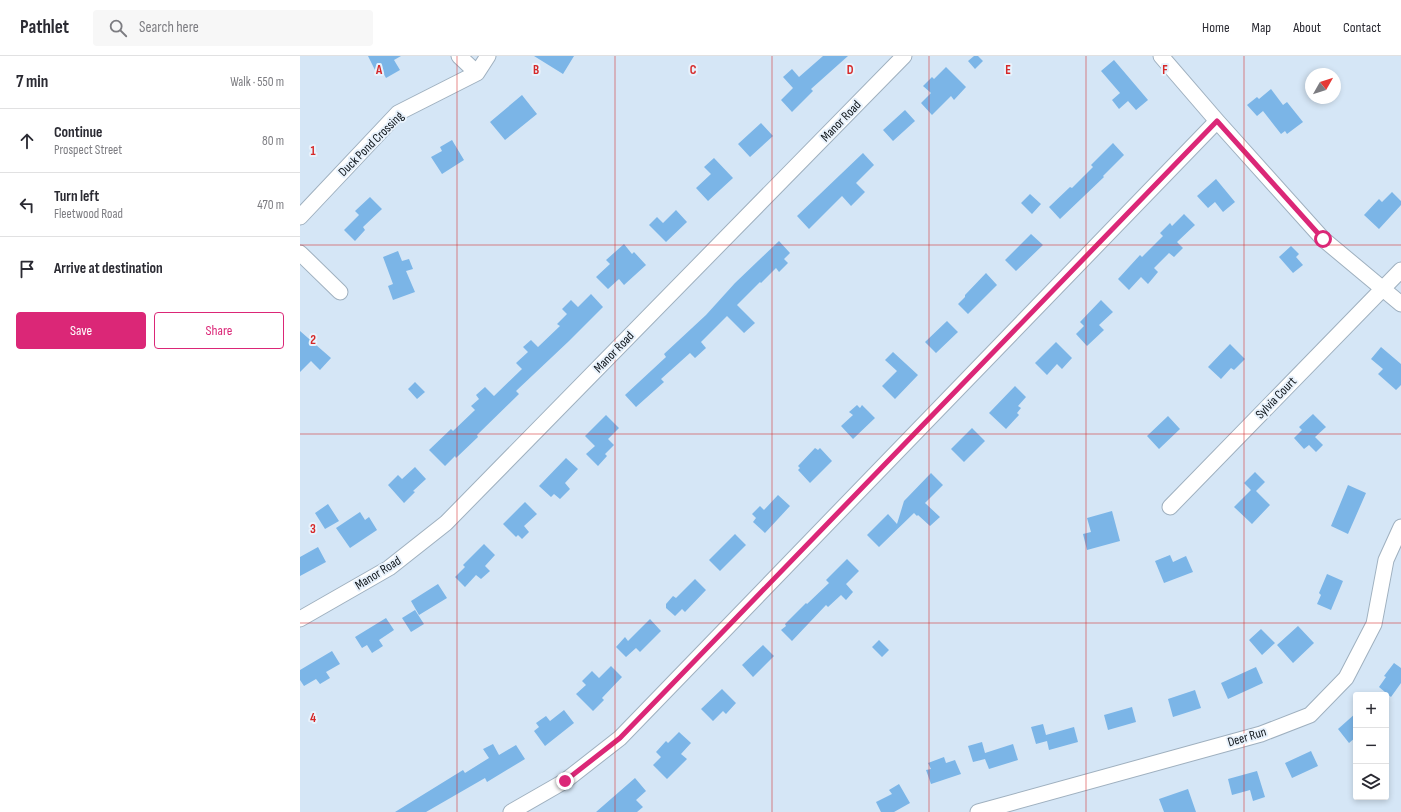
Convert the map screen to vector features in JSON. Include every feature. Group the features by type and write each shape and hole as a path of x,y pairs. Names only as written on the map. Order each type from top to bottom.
{"street":[{"path":"459,56 477,73 488,56"},
{"name":"Manor Road","path":"300,619 389,568 446,523 904,56"},
{"path":"1161,56 1323,239 1401,304"},
{"name":"Duck Pond Crossing","path":"300,217 398,113 477,73"},
{"path":"511,812 565,781 620,738 1217,121"},
{"path":"300,253 340,292"},
{"name":"Sylvia Court","path":"1170,507 1401,270"},
{"name":"Deer Run","path":"978,812 1261,734 1310,715 1346,678 1374,624 1386,560 1401,527"}],"building":[{"path":"368,56 401,56 394,60 400,70 386,78 380,67 375,70"},
{"path":"534,56 574,56 563,74"},
{"path":"823,56 848,56 811,89 813,91 792,112 781,100 793,88 783,77 792,69 799,77"},
{"path":"974,56 978,56 983,61 975,69 968,61"},
{"path":"1114,60 1148,100 1136,110 1128,101 1119,109 1112,100 1120,93 1101,71"},
{"path":"946,67 966,87 954,100 951,96 932,115 921,103 931,93 923,86 932,77 934,79"},
{"path":"1271,89 1283,105 1287,102 1303,122 1287,134 1285,131 1281,134 1263,111 1257,116 1247,105 1257,97 1259,99"},
{"path":"522,95 537,114 505,140 490,122"},
{"path":"905,110 915,121 893,141 883,130"},
{"path":"761,123 773,136 750,157 738,144"},
{"path":"452,140 464,160 442,174 431,157 442,151 440,147"},
{"path":"1113,143 1124,155 1103,176 1104,177 1060,219 1049,207 1070,187 1072,188 1093,167 1091,165"},
{"path":"863,153 874,165 856,183 865,192 851,206 842,196 809,229 797,216"},
{"path":"714,158 733,178 708,201 696,188 711,174 704,167"},
{"path":"1216,179 1235,202 1223,212 1215,202 1208,208 1197,196"},
{"path":"1392,192 1401,201 1401,205 1379,229 1364,215 1379,199 1382,202"},
{"path":"1030,194 1041,204 1032,214 1021,203"},
{"path":"370,197 382,209 363,227 365,230 355,241 344,230 359,215 355,211"},
{"path":"676,210 687,222 666,242 649,225 657,217 663,223"},
{"path":"1184,214 1195,225 1177,242 1183,248 1174,257 1169,253 1154,268 1158,272 1148,284 1141,277 1129,290 1118,279 1140,255 1142,257 1163,236 1160,233 1170,223 1172,226"},
{"path":"1031,234 1043,245 1016,271 1005,260"},
{"path":"779,241 790,253 784,259 788,263 779,272 776,268 737,305 755,323 744,333 727,316 701,342 706,348 695,358 690,353 661,379 664,382 636,407 625,395 666,357 664,354 706,315 735,283"},
{"path":"624,244 632,254 634,252 646,265 624,285 619,279 608,289 596,277 610,264 606,260"},
{"path":"1291,246 1299,254 1296,257 1303,265 1293,273 1279,257"},
{"path":"398,251 402,261 409,259 413,269 406,271 415,292 393,300 388,286 393,284 383,257"},
{"path":"986,273 997,285 968,314 958,304"},
{"path":"591,294 603,307 516,391 519,394 477,435 478,437 456,458 455,456 445,466 429,450 451,429 453,431 475,410 471,406 479,399 476,395 485,387 494,396 522,369 516,363 528,352 523,347 531,340 538,347 560,326 557,324 567,314 562,309 571,300 578,307"},
{"path":"1101,300 1113,312 1099,325 1104,330 1087,346 1076,334 1084,326 1080,322"},
{"path":"947,321 958,332 936,353 925,342"},
{"path":"300,331 331,358 320,370 311,361 300,372"},
{"path":"1056,342 1072,358 1062,369 1057,364 1047,375 1035,363"},
{"path":"1230,344 1245,359 1234,370 1231,368 1221,379 1208,367"},
{"path":"1381,347 1401,364 1401,385 1396,390 1378,374 1383,369 1371,359"},
{"path":"893,352 918,375 895,399 882,386 897,371 885,360"},
{"path":"415,382 425,392 417,399 408,389"},
{"path":"1015,386 1026,397 1018,406 1021,408 1017,413 1019,415 1006,429 989,413"},
{"path":"857,405 860,408 862,405 875,418 853,439 841,426 853,415 849,412"},
{"path":"1313,414 1326,427 1315,437 1323,445 1316,452 1309,445 1304,449 1294,438 1302,430 1299,427"},
{"path":"606,415 619,428 608,439 614,445 605,454 607,456 598,466 586,454 595,446 585,436"},
{"path":"1168,416 1180,429 1159,449 1147,436"},
{"path":"972,428 985,441 964,462 951,449"},
{"path":"815,448 818,450 820,448 832,461 810,483 798,470 800,468 798,466"},
{"path":"566,458 578,469 565,483 570,489 560,499 554,494 551,497 539,486"},
{"path":"415,467 426,479 413,491 415,492 404,503 388,485 398,475 402,479"},
{"path":"1255,472 1265,482 1256,491 1270,505 1252,524 1234,507 1251,490 1244,483"},
{"path":"931,473 943,485 925,503 940,517 930,526 914,513 879,547 867,535 888,514 897,524 904,501"},
{"path":"1348,485 1366,493 1348,534 1331,526"},
{"path":"778,495 790,506 765,533 753,522 756,518 752,514 760,506 764,510"},
{"path":"525,502 537,514 524,526 529,532 522,539 518,535 516,537 503,524"},
{"path":"328,504 339,521 325,529 315,513"},
{"path":"1112,511 1120,541 1087,550 1083,534 1091,532 1087,518"},
{"path":"360,512 365,520 369,517 377,530 350,548 336,528"},
{"path":"735,534 746,545 720,571 709,560"},
{"path":"484,544 495,555 485,566 490,571 481,579 476,575 465,587 455,577 465,567 463,565"},
{"path":"318,547 326,562 300,576 300,557"},
{"path":"1170,555 1173,562 1186,556 1193,572 1164,583 1155,561"},
{"path":"847,559 859,571 846,584 853,592 846,600 841,595 828,607 826,605 792,641 781,630 786,626 785,624 829,583 826,580"},
{"path":"1327,574 1343,581 1331,610 1317,604 1321,595 1319,593"},
{"path":"695,579 706,590 685,612 682,609 675,616 666,608 666,604 673,596 676,598"},
{"path":"438,584 447,598 419,615 411,601"},
{"path":"415,610 424,624 411,632 402,618"},
{"path":"386,618 394,630 379,640 383,646 372,653 367,645 362,648 355,637"},
{"path":"650,619 661,631 640,652 636,648 626,657 616,647 625,637 628,641"},
{"path":"1298,626 1314,643 1293,663 1277,645"},
{"path":"1261,629 1275,643 1262,655 1249,640"},
{"path":"879,640 889,650 882,657 872,647"},
{"path":"763,645 774,656 753,677 742,665"},
{"path":"332,651 340,664 326,672 330,678 320,684 316,679 304,686 300,680 300,670"},
{"path":"1394,663 1401,668 1401,683 1391,697 1389,695 1389,692 1385,692 1379,687 1386,677 1384,676"},
{"path":"611,666 622,677 602,698 604,700 593,711 576,694 586,685 582,681 592,671 599,678"},
{"path":"1256,667 1263,683 1228,699 1221,683"},
{"path":"722,689 736,703 726,714 723,711 713,721 701,709"},
{"path":"1195,690 1201,708 1173,717 1168,699"},
{"path":"1132,707 1136,722 1108,730 1104,715"},
{"path":"564,710 574,723 545,746 534,731 539,727 536,723 546,716 550,721"},
{"path":"1353,716 1353,740 1349,743 1338,729"},
{"path":"1043,724 1046,735 1074,727 1078,742 1049,750 1047,741 1036,744 1031,727"},
{"path":"679,732 691,743 681,754 687,759 667,779 653,765 661,757 656,752 666,741 668,743"},
{"path":"982,742 985,753 1013,744 1018,760 989,769 985,759 973,762 968,746"},
{"path":"493,744 499,755 516,745 525,759 487,782 485,778 426,812 395,812 463,770 465,773 489,758 483,749"},
{"path":"1311,751 1318,766 1292,778 1285,763"},
{"path":"944,757 946,763 955,760 961,774 931,784 926,770 931,769 928,763"},
{"path":"1257,771 1265,797 1253,801 1250,790 1232,795 1228,779"},
{"path":"635,778 646,791 636,800 643,807 637,812 596,812"},
{"path":"899,784 910,803 894,812 881,812 876,802 892,794 889,790"},
{"path":"1188,789 1196,812 1164,812 1159,799"}],"route":[{"path":"565,781 620,738 1217,121 1323,239"}]}
